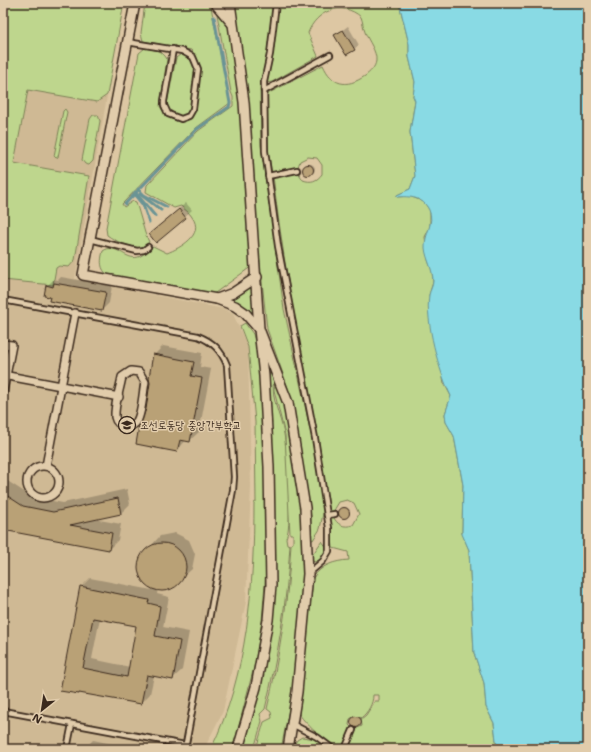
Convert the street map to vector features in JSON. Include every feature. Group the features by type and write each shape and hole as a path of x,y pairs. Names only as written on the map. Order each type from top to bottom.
{"street":[{"path":"135,3 83,275 216,299 235,306 245,313 259,329 285,391 292,421 305,508 308,574 297,692 288,749"},
{"path":"215,3 233,24"},
{"path":"230,3 244,102 257,277 259,329 264,376 269,468 271,585 268,620 256,687 238,749"},
{"path":"216,299 234,293 257,277"},
{"path":"46,466 75,313"},
{"path":"3,344 12,345 4,375 3,391"},
{"path":"135,371 142,375 145,382 138,420 132,425 121,425 116,420 119,397 122,377 125,374 135,371"},
{"path":"4,375 119,397"},
{"path":"46,466 54,469 60,484 55,493 40,501 28,488 28,477 34,468 46,466"},
{"path":"284,749 289,738"}],"lane":[{"path":"276,3 264,91 265,151 278,246 315,438 327,515 329,551 323,561 308,574"},
{"path":"127,42 173,49 188,53 193,57 198,69 193,109 189,116 181,119 168,114 164,105 173,49"},
{"path":"264,91 330,55"},
{"path":"268,176 297,170"},
{"path":"90,239 137,251 144,250 148,247"},
{"path":"3,300 198,336 208,340 216,346 227,365 234,477 233,490 185,747 3,710"},
{"path":"327,515 335,514"},
{"path":"67,749 72,724"},
{"path":"292,724 317,737 333,749"},
{"path":"344,749 353,730"}],"shaded area":[{"name":"조선로동당 중앙간부학교","path":"24,81 107,96 75,279 224,309 233,314 248,347 251,487 246,602 223,711 204,749 3,749 3,189"}],"green space":[{"path":"3,3 124,3 107,95 97,102 28,90 14,163 89,176 75,260 69,267 59,266 56,268 53,285 3,280"},
{"path":"145,3 207,3 211,7 230,103 196,128 122,204 124,207 133,201 136,202 149,242 142,248 115,240 107,235 106,228 139,53 145,48 152,49 160,52 167,59 160,106 166,114 174,120 188,120 192,116 196,106 200,74 199,63 191,50 143,41 141,33"},
{"path":"215,3 227,3 240,106 252,266 215,293 209,295 111,277 107,275 102,266 101,259 103,251 112,249 134,258 142,255 153,246 167,253 178,248 189,240 195,230 195,224 192,217 181,206 174,208 146,192 147,185 198,131 233,106 233,97"},
{"path":"233,3 274,3 268,53 260,86 261,145 284,309 312,438 324,508 320,529 313,540 310,539 311,516 297,428 288,388 267,329"},
{"path":"279,3 399,3 409,44 409,57 415,82 413,96 415,100 410,132 415,176 410,189 397,195 397,197 409,196 417,199 424,202 430,211 430,227 425,237 433,282 429,295 444,383 451,396 445,414 446,422 454,436 463,485 462,533 469,550 474,653 484,683 486,707 494,723 497,749 347,749 355,729 362,726 361,719 366,715 375,701 379,701 379,695 373,695 370,708 361,718 355,716 350,719 349,725 352,728 343,749 338,748 326,741 307,724 299,714 313,578 328,564 349,560 348,552 333,548 330,517 333,516 341,525 350,526 353,525 359,514 354,503 347,500 339,502 333,512 329,513 278,218 273,176 298,172 303,180 314,181 322,174 322,165 317,158 308,157 300,161 297,170 272,174 268,150 265,100 269,93 323,65 335,81 346,84 352,83 365,76 373,68 376,57 365,32 361,17 346,9 330,10 317,19 308,33 318,56 272,82 266,83 274,43"},
{"path":"181,54 186,56 192,62 195,72 191,104 185,115 179,116 170,110 167,104 176,58"},
{"path":"65,109 67,112 58,157 56,158 54,156 63,111"},
{"path":"93,115 98,115 100,121 93,161 89,165 85,164 82,160 90,119"},
{"path":"252,288 255,316 231,300"},
{"path":"245,323 253,334 256,346 261,381 266,468 267,558 262,621 255,663 232,749 211,749 223,720 241,660 250,597 254,534 254,503 256,502 255,422 248,347 240,326"},
{"path":"268,373 272,374 276,378 274,380 273,393 283,427 285,443 289,504 288,530 286,538 287,544 290,545 289,566 278,648 265,709 260,714 262,721 254,749 240,749 264,654 273,469 271,415 266,378"},
{"path":"275,381 280,392 287,419 302,508 305,583 292,694 281,749 256,749 264,722 272,718 271,712 267,709 283,627 291,544 293,543 293,534 290,534 285,435 274,390"},
{"path":"322,541 327,548 326,553 321,559 314,562 310,558"},
{"path":"302,737 316,739 328,749 292,749 297,740"}],"water":[{"path":"399,3 588,3 588,749 497,749 494,723 486,707 484,683 474,653 469,550 462,534 463,485 454,436 446,422 445,414 451,396 446,386 434,347 429,319 429,295 433,281 425,243 431,215 429,210 420,200 411,197 397,197 397,195 410,189 415,176 410,132 415,101 413,96 415,82 409,57 409,44"}],"building":[{"path":"343,30 355,50 346,55 334,35"},
{"path":"308,164 312,166 314,170 312,174 308,176 304,174 302,170 304,166"},
{"path":"179,209 186,218 156,243 149,234"},
{"path":"54,283 106,292 102,311 49,301 50,297 44,296 46,285 53,287"},
{"path":"153,354 194,362 191,376 202,378 190,442 180,440 177,452 136,444 139,426 146,409"},
{"path":"3,493 23,506 53,512 118,498 121,514 70,525 112,533 109,550 3,530"},
{"path":"344,507 348,509 350,513 348,517 344,519 340,517 338,513 340,509"},
{"path":"157,543 167,543 176,547 182,553 185,558 185,576 176,587 167,591 157,591 148,587 142,581 138,572 138,562 142,553 148,547"},
{"path":"80,586 149,600 148,603 160,606 155,636 180,641 173,680 147,675 141,704 60,691","holes":["93,618 136,626 127,677 83,668"]},
{"path":"354,717 358,717 360,718 360,726 354,727 351,724 351,720"}],"waterway":[{"path":"125,204 197,129 229,107 230,103 214,17"},
{"path":"138,189 144,195 167,207"},
{"path":"135,192 155,216"},
{"path":"134,194 143,205 149,222"},
{"path":"140,194 161,210"}],"place":[{"name":"조선로동당 중앙간부학교","path":"127,425"}]}
